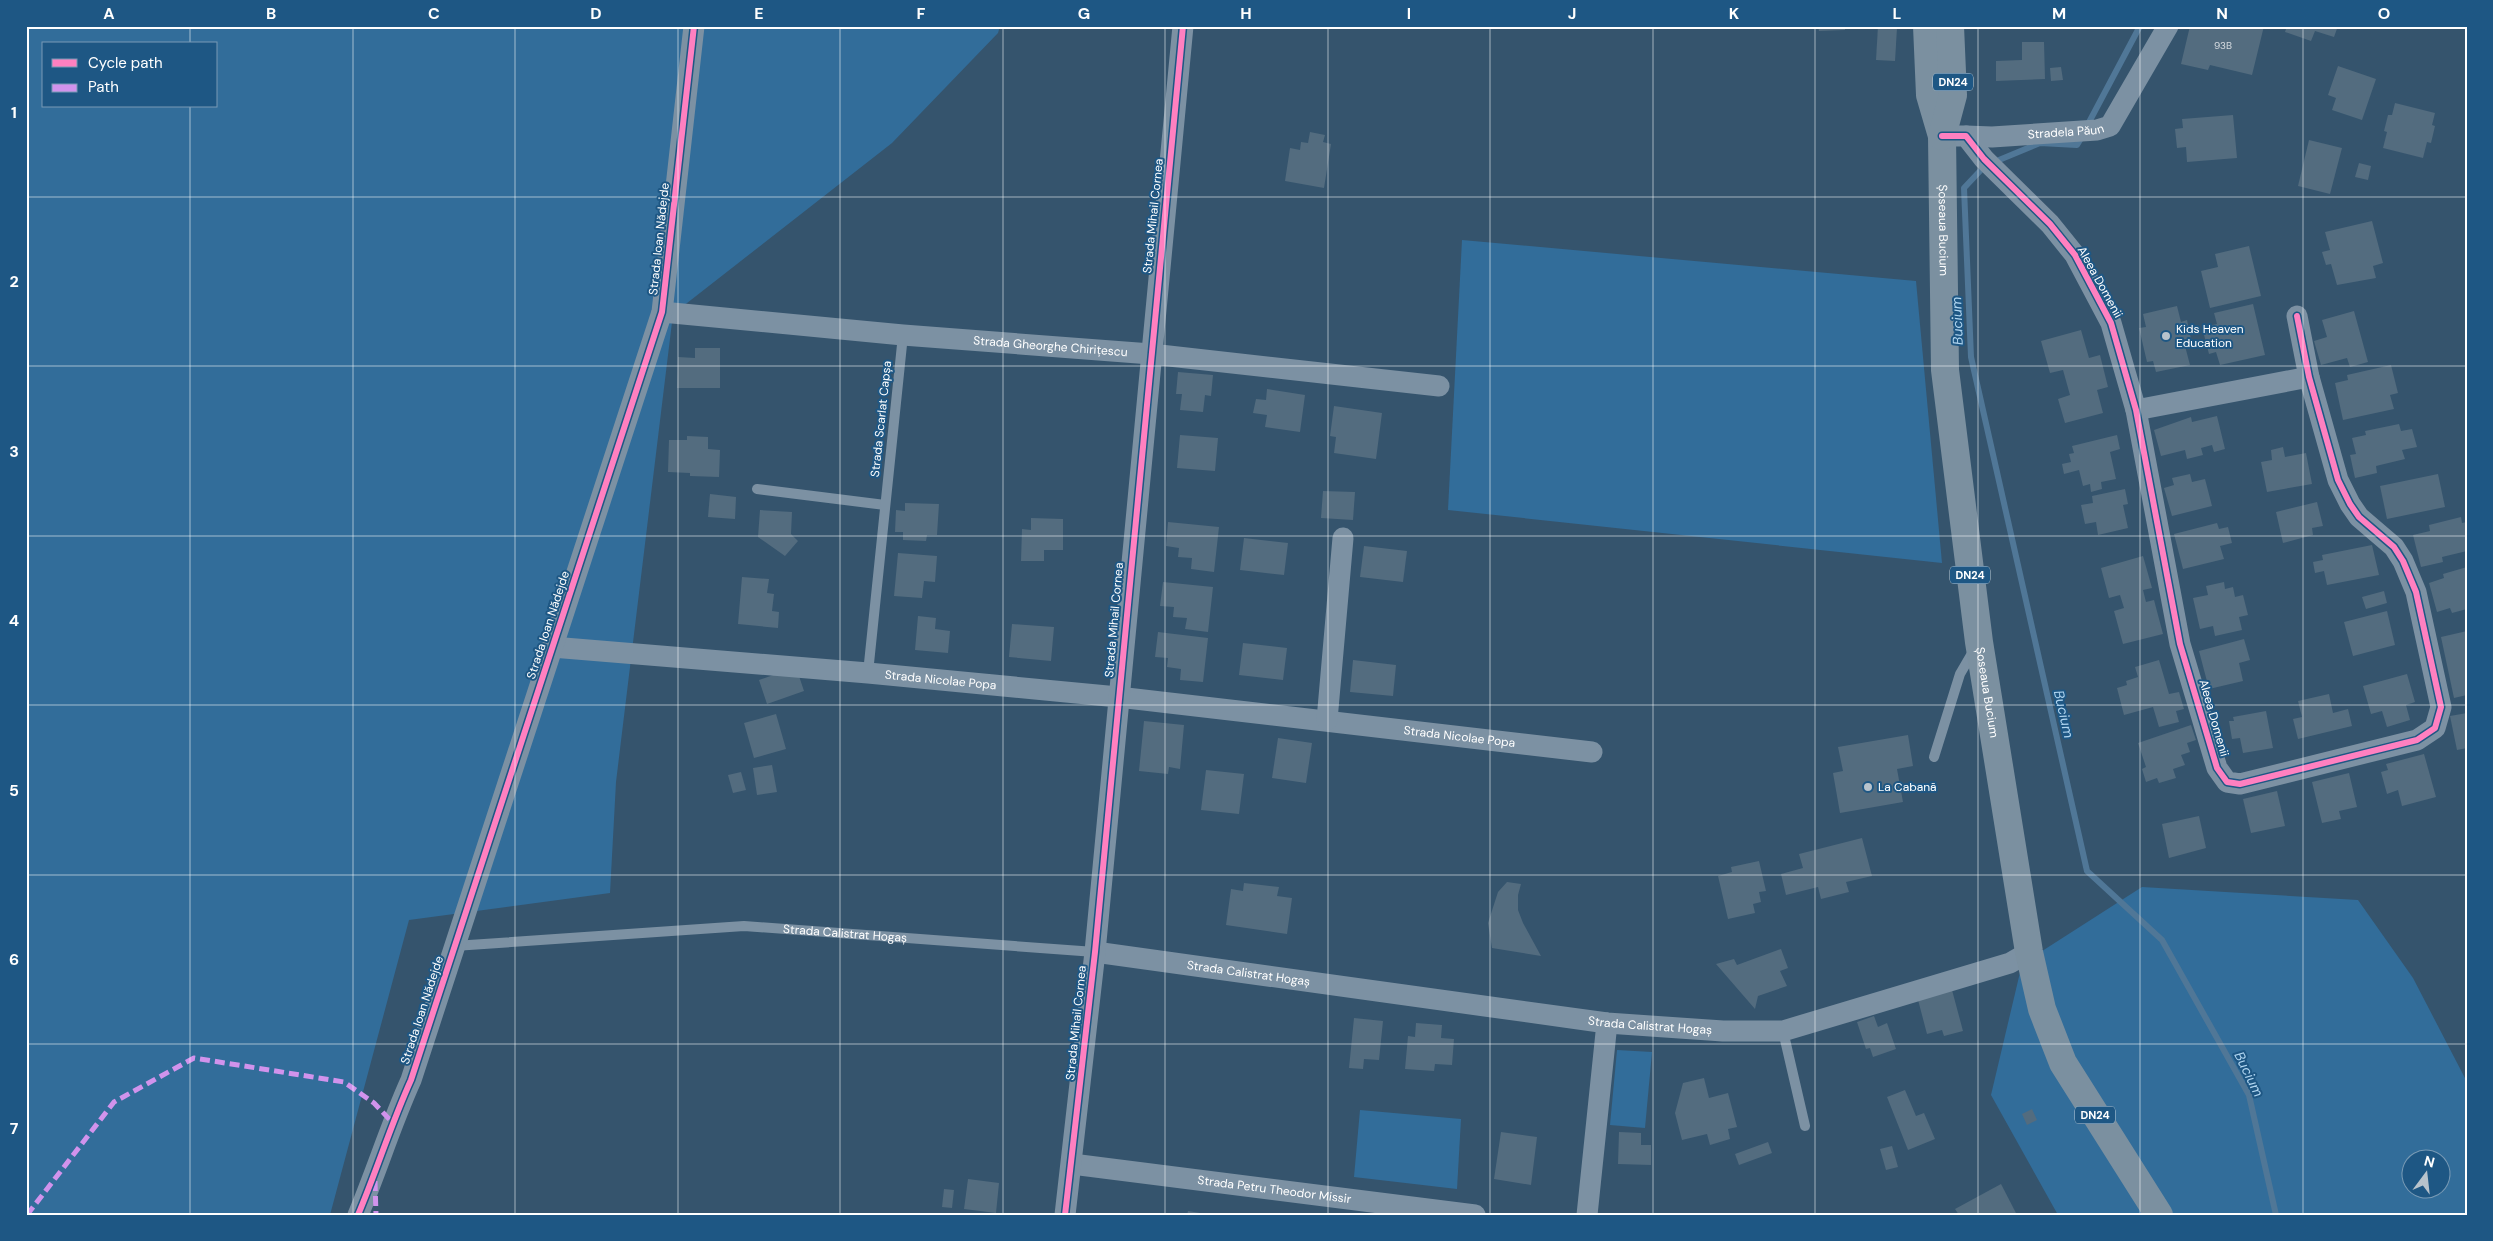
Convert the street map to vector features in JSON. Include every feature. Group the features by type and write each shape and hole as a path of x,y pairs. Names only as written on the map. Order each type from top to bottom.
{"main road":[{"name":"Șoseaua Bucium","path":"1928,26 1930,95 1954,136"},
{"name":"Șoseaua Bucium","path":"1950,26 1954,136 1945,370 1979,642 2029,952 2042,1009 2064,1063 2159,1215"}],"street":[{"name":"Strada Ioan Nădejde","path":"358,1215 375,1176 392,1122 411,1080 662,312 694,26"},
{"name":"Strada Mihail Cornea","path":"1065,1215 1095,952 1183,26"},
{"name":"Stradela Păun","path":"1954,136 1992,137 2097,130 2110,126 2168,26"},
{"name":"Aleea Domenii","path":"1954,136 1984,159 2050,224 2075,255 2111,323 2136,410 2180,644 2217,768 2227,782 2240,784 2417,740 2435,728 2440,718 2441,708 2413,584 2394,547 2359,517 2338,480 2309,377 2297,316"},
{"name":"Strada Gheorghe Chirițescu","path":"662,312 903,335 1151,354 1439,386"},
{"path":"2136,410 2309,377"},
{"path":"1328,720 1343,538"},
{"name":"Strada Nicolae Popa","path":"552,647 868,673 1118,697 1592,752"},
{"name":"Strada Calistrat Hogaș","path":"1095,952 1607,1023 1723,1031 1783,1031 2010,963 2029,952"},
{"path":"1587,1215 1607,1023"},
{"name":"Strada Petru Theodor Missir","path":"1072,1164 1475,1215"}],"lane":[{"name":"Strada Scarlat Capșa","path":"868,673 903,335"},
{"path":"757,489 885,505"},
{"path":"1934,757 1960,674 1979,642"},
{"name":"Strada Calistrat Hogaș","path":"454,946 744,926 1095,952"},
{"path":"1783,1031 1805,1126"}],"shaded area":[{"path":"26,26 1000,26 998,33 892,143 673,314 616,782 610,893 409,920 330,1215 26,1215"},
{"path":"1462,240 1916,281 1942,563 1448,510"},
{"path":"2142,887 2358,900 2413,978 2467,1082 2467,1215 2058,1215 1991,1095 2022,964"},
{"path":"1617,1050 1652,1052 1645,1128 1610,1125"},
{"path":"1360,1110 1461,1119 1457,1189 1354,1177"}],"building":[{"path":"1818,26 1845,26 1845,30 1819,31"},
{"path":"1878,26 1897,28 1895,61 1876,60"},
{"path":"2190,26 2264,26 2252,75 2210,65 2208,70 2181,64"},
{"path":"2287,26 2338,26 2334,37 2315,31 2311,41 2285,32"},
{"path":"2022,42 2044,42 2045,79 1996,81 1996,61 2022,60"},
{"path":"2338,66 2376,79 2362,120 2332,110 2336,98 2328,95"},
{"path":"2061,67 2063,80 2051,81 2050,68"},
{"path":"2395,103 2435,113 2432,125 2435,126 2431,143 2427,142 2423,158 2383,148 2387,132 2384,131 2388,115 2392,115"},
{"path":"2233,115 2237,158 2187,162 2186,147 2177,148 2175,129 2183,128 2182,119"},
{"path":"1310,132 1325,135 1323,142 1331,144 1324,188 1285,181 1290,148 1300,150 1301,142 1308,143"},
{"path":"2309,140 2342,148 2330,194 2298,186"},
{"path":"2359,163 2371,166 2368,180 2355,177"},
{"path":"2372,221 2383,263 2373,266 2376,278 2337,285 2331,264 2326,265 2322,252 2330,250 2325,232"},
{"path":"2249,246 2261,296 2210,308 2201,271 2218,267 2215,254"},
{"path":"2253,304 2265,355 2220,365 2216,352 2209,354 2202,327 2217,324 2214,313"},
{"name":"Kids Heaven Education","path":"2177,306 2181,322 2187,320 2192,344 2185,346 2190,365 2156,372 2153,361 2147,362 2139,328 2146,327 2143,314"},
{"path":"2354,311 2368,362 2350,367 2347,358 2321,365 2314,341 2327,337 2322,320"},
{"path":"2081,330 2089,358 2100,355 2108,387 2097,390 2103,413 2065,423 2058,399 2070,395 2063,370 2050,373 2041,341"},
{"path":"695,348 720,348 720,388 677,388 678,357 695,358"},
{"path":"2391,365 2398,393 2390,395 2394,409 2343,420 2335,383 2348,380 2347,375"},
{"path":"1178,372 1213,375 1211,396 1205,395 1203,412 1180,410 1182,394 1176,394"},
{"path":"1267,389 1305,395 1300,432 1265,427 1267,415 1253,413 1256,399 1266,400"},
{"path":"1334,406 1382,413 1376,459 1334,453 1336,437 1330,436"},
{"path":"2217,416 2225,449 2214,452 2212,445 2201,448 2203,455 2187,459 2185,450 2161,456 2154,430 2191,417 2192,422"},
{"path":"2399,424 2401,431 2412,429 2417,447 2402,450 2405,459 2376,466 2377,473 2355,478 2350,455 2356,454 2352,438 2366,435 2365,431"},
{"path":"1180,435 1218,438 1215,471 1177,468"},
{"path":"2117,435 2120,449 2110,452 2116,479 2101,482 2102,489 2091,492 2090,484 2083,486 2079,470 2064,474 2062,464 2071,462 2069,454 2074,453 2072,446"},
{"path":"687,436 708,437 708,449 720,450 719,477 690,476 690,473 668,472 669,440 687,440"},
{"path":"2283,447 2285,457 2306,453 2312,484 2267,492 2261,462 2272,460 2271,450"},
{"path":"2190,474 2192,482 2205,479 2212,506 2172,516 2164,488 2174,485 2172,478"},
{"path":"2438,474 2445,507 2387,519 2380,486"},
{"path":"2125,489 2128,504 2123,505 2128,528 2098,535 2096,522 2085,524 2081,505 2093,503 2092,496"},
{"path":"1323,491 1355,492 1353,520 1321,518"},
{"path":"710,494 736,497 735,519 708,517"},
{"path":"2317,502 2323,526 2312,528 2313,535 2283,543 2276,512"},
{"path":"905,503 939,504 937,535 927,535 926,541 903,540 903,532 895,532 896,510 905,511"},
{"path":"760,510 792,512 791,534 798,541 785,556 758,537"},
{"path":"2461,517 2462,523 2467,522 2467,551 2442,557 2443,562 2421,567 2413,535 2430,531 2429,525"},
{"path":"1031,518 1063,519 1063,550 1044,550 1044,561 1021,561 1022,529 1031,530"},
{"path":"1168,522 1219,527 1214,572 1191,569 1192,558 1178,557 1179,548 1166,546"},
{"path":"2217,523 2219,529 2228,527 2232,543 2220,546 2224,559 2183,569 2174,534"},
{"path":"1244,538 1288,543 1284,575 1240,570"},
{"path":"2372,545 2379,575 2327,585 2324,571 2315,573 2313,562 2323,560 2322,555"},
{"path":"1364,546 1407,551 1403,582 1360,577"},
{"path":"898,553 937,556 935,582 924,581 922,598 894,596"},
{"path":"2143,556 2152,588 2143,590 2146,602 2154,600 2163,634 2123,644 2114,611 2124,608 2120,595 2109,598 2101,568"},
{"path":"2467,567 2467,609 2452,613 2450,608 2437,612 2429,583 2444,578 2443,574"},
{"path":"742,577 769,579 767,593 774,594 772,611 779,612 778,628 738,624"},
{"path":"1163,582 1213,587 1208,632 1185,629 1187,618 1173,617 1174,607 1160,606"},
{"path":"2224,582 2225,589 2233,587 2235,597 2243,595 2248,615 2239,617 2242,630 2215,636 2213,626 2200,629 2193,598 2208,595 2206,586"},
{"path":"2384,591 2387,603 2366,609 2362,597"},
{"path":"2387,611 2395,645 2353,656 2344,622"},
{"path":"918,616 936,618 935,629 950,631 948,653 915,650"},
{"path":"1012,624 1054,627 1051,661 1009,657"},
{"path":"2467,631 2467,695 2454,698 2441,637"},
{"path":"1158,632 1208,638 1203,682 1180,680 1181,669 1167,667 1168,658 1155,657"},
{"path":"2244,639 2250,660 2239,663 2243,681 2209,689 2199,651"},
{"path":"1243,643 1287,648 1283,680 1239,675"},
{"path":"1353,660 1396,665 1393,696 1350,692"},
{"path":"2159,660 2169,694 2179,692 2184,709 2176,711 2179,722 2159,727 2153,707 2124,715 2117,688 2127,685 2126,681 2138,677 2135,667"},
{"path":"796,667 804,691 767,704 759,680"},
{"path":"2407,674 2415,702 2406,705 2410,720 2387,727 2382,711 2371,714 2363,686"},
{"path":"2329,694 2333,713 2348,709 2352,726 2298,739 2293,719 2302,717 2298,701"},
{"path":"2266,711 2273,748 2243,753 2240,738 2232,739 2229,721 2234,721 2233,717"},
{"path":"2467,713 2467,748 2457,750 2450,716"},
{"path":"776,714 786,749 754,758 744,723"},
{"path":"1144,721 1184,725 1180,769 1169,767 1168,774 1139,771"},
{"path":"2191,725 2196,740 2187,743 2190,752 2181,755 2185,765 2173,769 2176,778 2159,783 2157,778 2146,782 2142,769 2146,767 2138,743"},
{"name":"La Cabană","path":"1908,735 1913,766 1897,769 1903,802 1840,813 1833,773 1843,771 1838,747"},
{"path":"1278,738 1312,743 1306,783 1272,778"},
{"path":"2424,754 2436,797 2402,806 2398,790 2387,794 2381,772 2388,770 2386,764"},
{"path":"772,765 777,792 757,795 753,768"},
{"path":"1206,770 1244,774 1239,814 1201,810"},
{"path":"741,772 746,790 733,793 728,775"},
{"path":"2349,773 2357,807 2339,811 2341,819 2322,823 2312,782"},
{"path":"2277,791 2285,826 2251,833 2243,799"},
{"path":"2199,816 2206,848 2169,858 2162,824"},
{"path":"1862,838 1872,876 1846,882 1849,892 1821,899 1818,887 1786,895 1781,874 1803,868 1799,854"},
{"path":"1759,861 1766,891 1759,892 1761,902 1753,904 1755,913 1728,919 1718,876 1732,872 1731,867"},
{"path":"1507,882 1521,884 1518,895 1518,910 1541,956 1492,948 1488,923 1498,892"},
{"path":"1244,883 1279,887 1277,896 1292,898 1287,934 1226,925 1231,889 1243,891"},
{"path":"1781,949 1788,968 1780,971 1787,986 1758,996 1755,1009 1716,964 1734,959 1737,965"},
{"path":"1952,990 1963,1031 1944,1036 1942,1030 1927,1034 1917,996"},
{"path":"1874,1016 1878,1027 1887,1023 1896,1049 1873,1057 1870,1048 1866,1049 1857,1022"},
{"path":"1354,1018 1383,1021 1379,1060 1364,1059 1363,1069 1349,1068"},
{"path":"1416,1023 1442,1025 1441,1038 1454,1039 1452,1065 1435,1064 1434,1071 1405,1069 1408,1036 1415,1037"},
{"path":"1704,1078 1709,1098 1728,1093 1737,1127 1728,1129 1730,1139 1710,1145 1707,1134 1682,1140 1675,1113 1683,1083"},
{"path":"1905,1090 1916,1116 1924,1113 1935,1139 1908,1150 1887,1097"},
{"path":"2032,1109 2037,1120 2027,1125 2022,1114"},
{"path":"1501,1132 1537,1137 1531,1185 1494,1179"},
{"path":"1619,1132 1641,1133 1641,1145 1651,1145 1651,1165 1618,1164"},
{"path":"1768,1142 1772,1153 1739,1165 1735,1154"},
{"path":"1892,1146 1898,1167 1886,1170 1880,1149"},
{"path":"968,1179 999,1183 996,1213 964,1209"},
{"path":"2001,1184 2017,1215 1959,1215 1955,1209"},
{"path":"944,1189 954,1190 952,1208 942,1207"},
{"path":"1188,1211 1206,1214 1206,1215 1187,1215"}],"waterway":[{"name":"Bucium","path":"2087,126 2140,26"},
{"name":"Bucium","path":"1999,160 2040,143 2077,145 2083,135"},
{"name":"Bucium","path":"1980,171 1964,188 1971,357 2087,871 2162,940 2249,1095 2276,1215"}],"marked path":[{"path":"27,1215 114,1102 194,1058 344,1082 374,1103 392,1122"},
{"path":"375,1181 376,1215"}],"cycle path":[{"path":"358,1215 411,1080 662,312 694,26"},
{"path":"1065,1215 1095,952 1183,26"},
{"path":"1942,136 1966,136 1984,159 2050,224 2075,255 2111,323 2136,410 2180,644 2217,768 2227,782 2240,784 2417,740 2435,728 2441,707 2416,592 2403,561 2394,547 2359,517 2338,480 2309,377 2297,316"}],"place":[{"name":"Kids Heaven Education","path":"2166,336"},
{"name":"La Cabană","path":"1868,787"}]}
